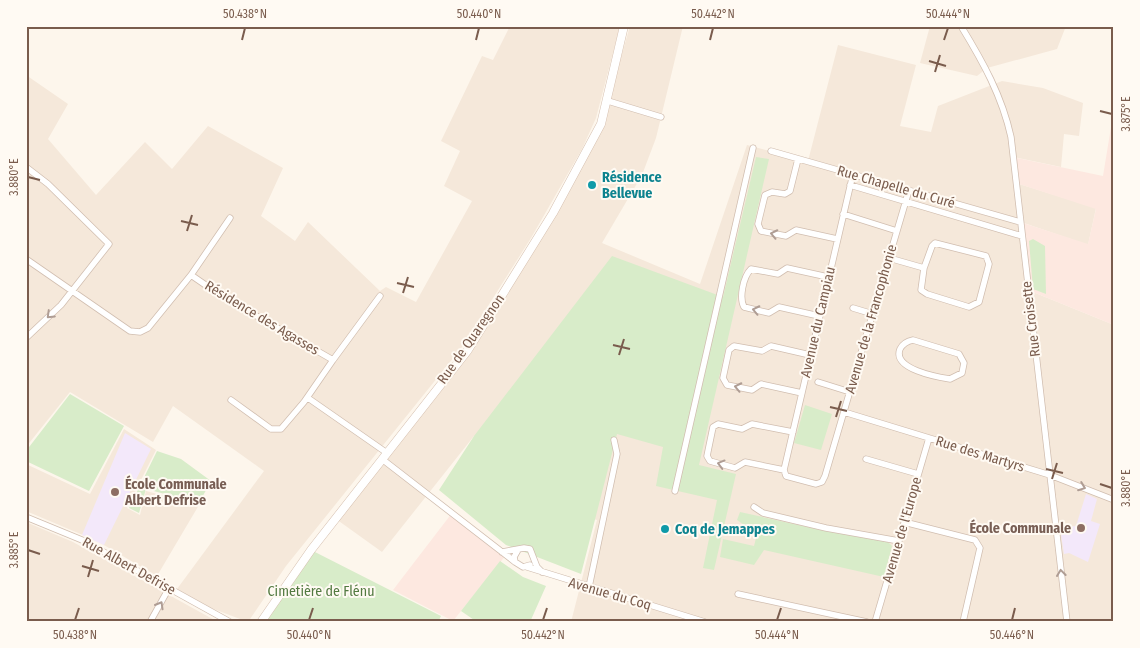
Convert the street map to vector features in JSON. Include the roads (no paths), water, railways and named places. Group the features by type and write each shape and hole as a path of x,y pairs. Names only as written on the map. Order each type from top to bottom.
{"street":[{"name":"Rue de Quaregnon","path":"261,622 310,550 468,350 512,279 579,166 601,124 608,101 624,26"},
{"name":"Rue Croisette","path":"961,26 987,68 1002,103 1011,137 1067,622"},
{"path":"608,101 662,117"},
{"path":"675,491 753,148"},
{"name":"Rue Chapelle du Curé","path":"771,151 1020,222"},
{"path":"798,159 790,191 785,194 772,192 764,195 758,224 761,231 786,236 796,230 837,239"},
{"path":"26,167 48,184 108,244 61,305 26,338"},
{"name":"Avenue du Campiau","path":"784,470 853,174"},
{"path":"850,185 1022,236"},
{"name":"Avenue de la Francophonie","path":"784,470 786,476 816,484 822,482 825,476 909,190"},
{"path":"843,214 897,231"},
{"name":"Résidence des Agasses","path":"71,291 130,331 140,332 148,328 191,275 230,218"},
{"path":"936,243 986,256 990,264 979,302 969,307 926,294 921,290 920,283 924,268 932,246 936,243"},
{"path":"889,258 924,268"},
{"path":"26,259 71,291"},
{"path":"819,316 779,307 769,313 744,308 741,301 747,273 751,269 778,274 787,268 828,277"},
{"name":"Résidence des Agasses","path":"191,275 220,295 334,360"},
{"name":"Résidence des Agasses","path":"231,400 271,429 276,430 285,425 308,398 380,296"},
{"path":"853,308 873,314"},
{"path":"913,340 955,352 962,358 964,363 962,373 952,379 914,369 904,364 899,353 904,343 913,340"},
{"path":"802,393 761,384 752,390 727,384 724,378 730,350 734,346 762,351 771,346 810,355"},
{"path":"818,382 850,392"},
{"path":"308,398 385,456 520,566 527,567 532,563 534,557"},
{"name":"Rue des Martyrs","path":"844,412 1050,475 1114,500"},
{"path":"784,470 744,462 735,468 710,461 707,456 713,427 718,424 742,429 752,424 793,432"},
{"name":"Avenue de l'Europe","path":"875,622 929,438"},
{"path":"589,587 617,454 614,440"},
{"path":"866,459 918,474"},
{"path":"754,507 763,513 826,528 899,541"},
{"name":"Rue Albert Defrise","path":"26,517 82,540 230,622"},
{"path":"904,522 975,540 978,543 980,548 963,622"},
{"path":"502,552 527,548 532,552 537,567 544,574"},
{"path":"515,562 515,554 518,550"},
{"name":"Avenue du Coq","path":"527,567 544,574 702,621"},
{"path":"150,622 169,588"},
{"path":"738,594 867,622"}],"place":[{"name":"Résidence Bellevue","path":"592,185"},
{"name":"École Communale Albert Defrise","path":"115,492"},
{"name":"École Communale","path":"1081,528"},
{"name":"Coq de Jemappes","path":"665,529"}],"park label":[{"name":"Cimetière de Flénu","path":"321,591"}]}
